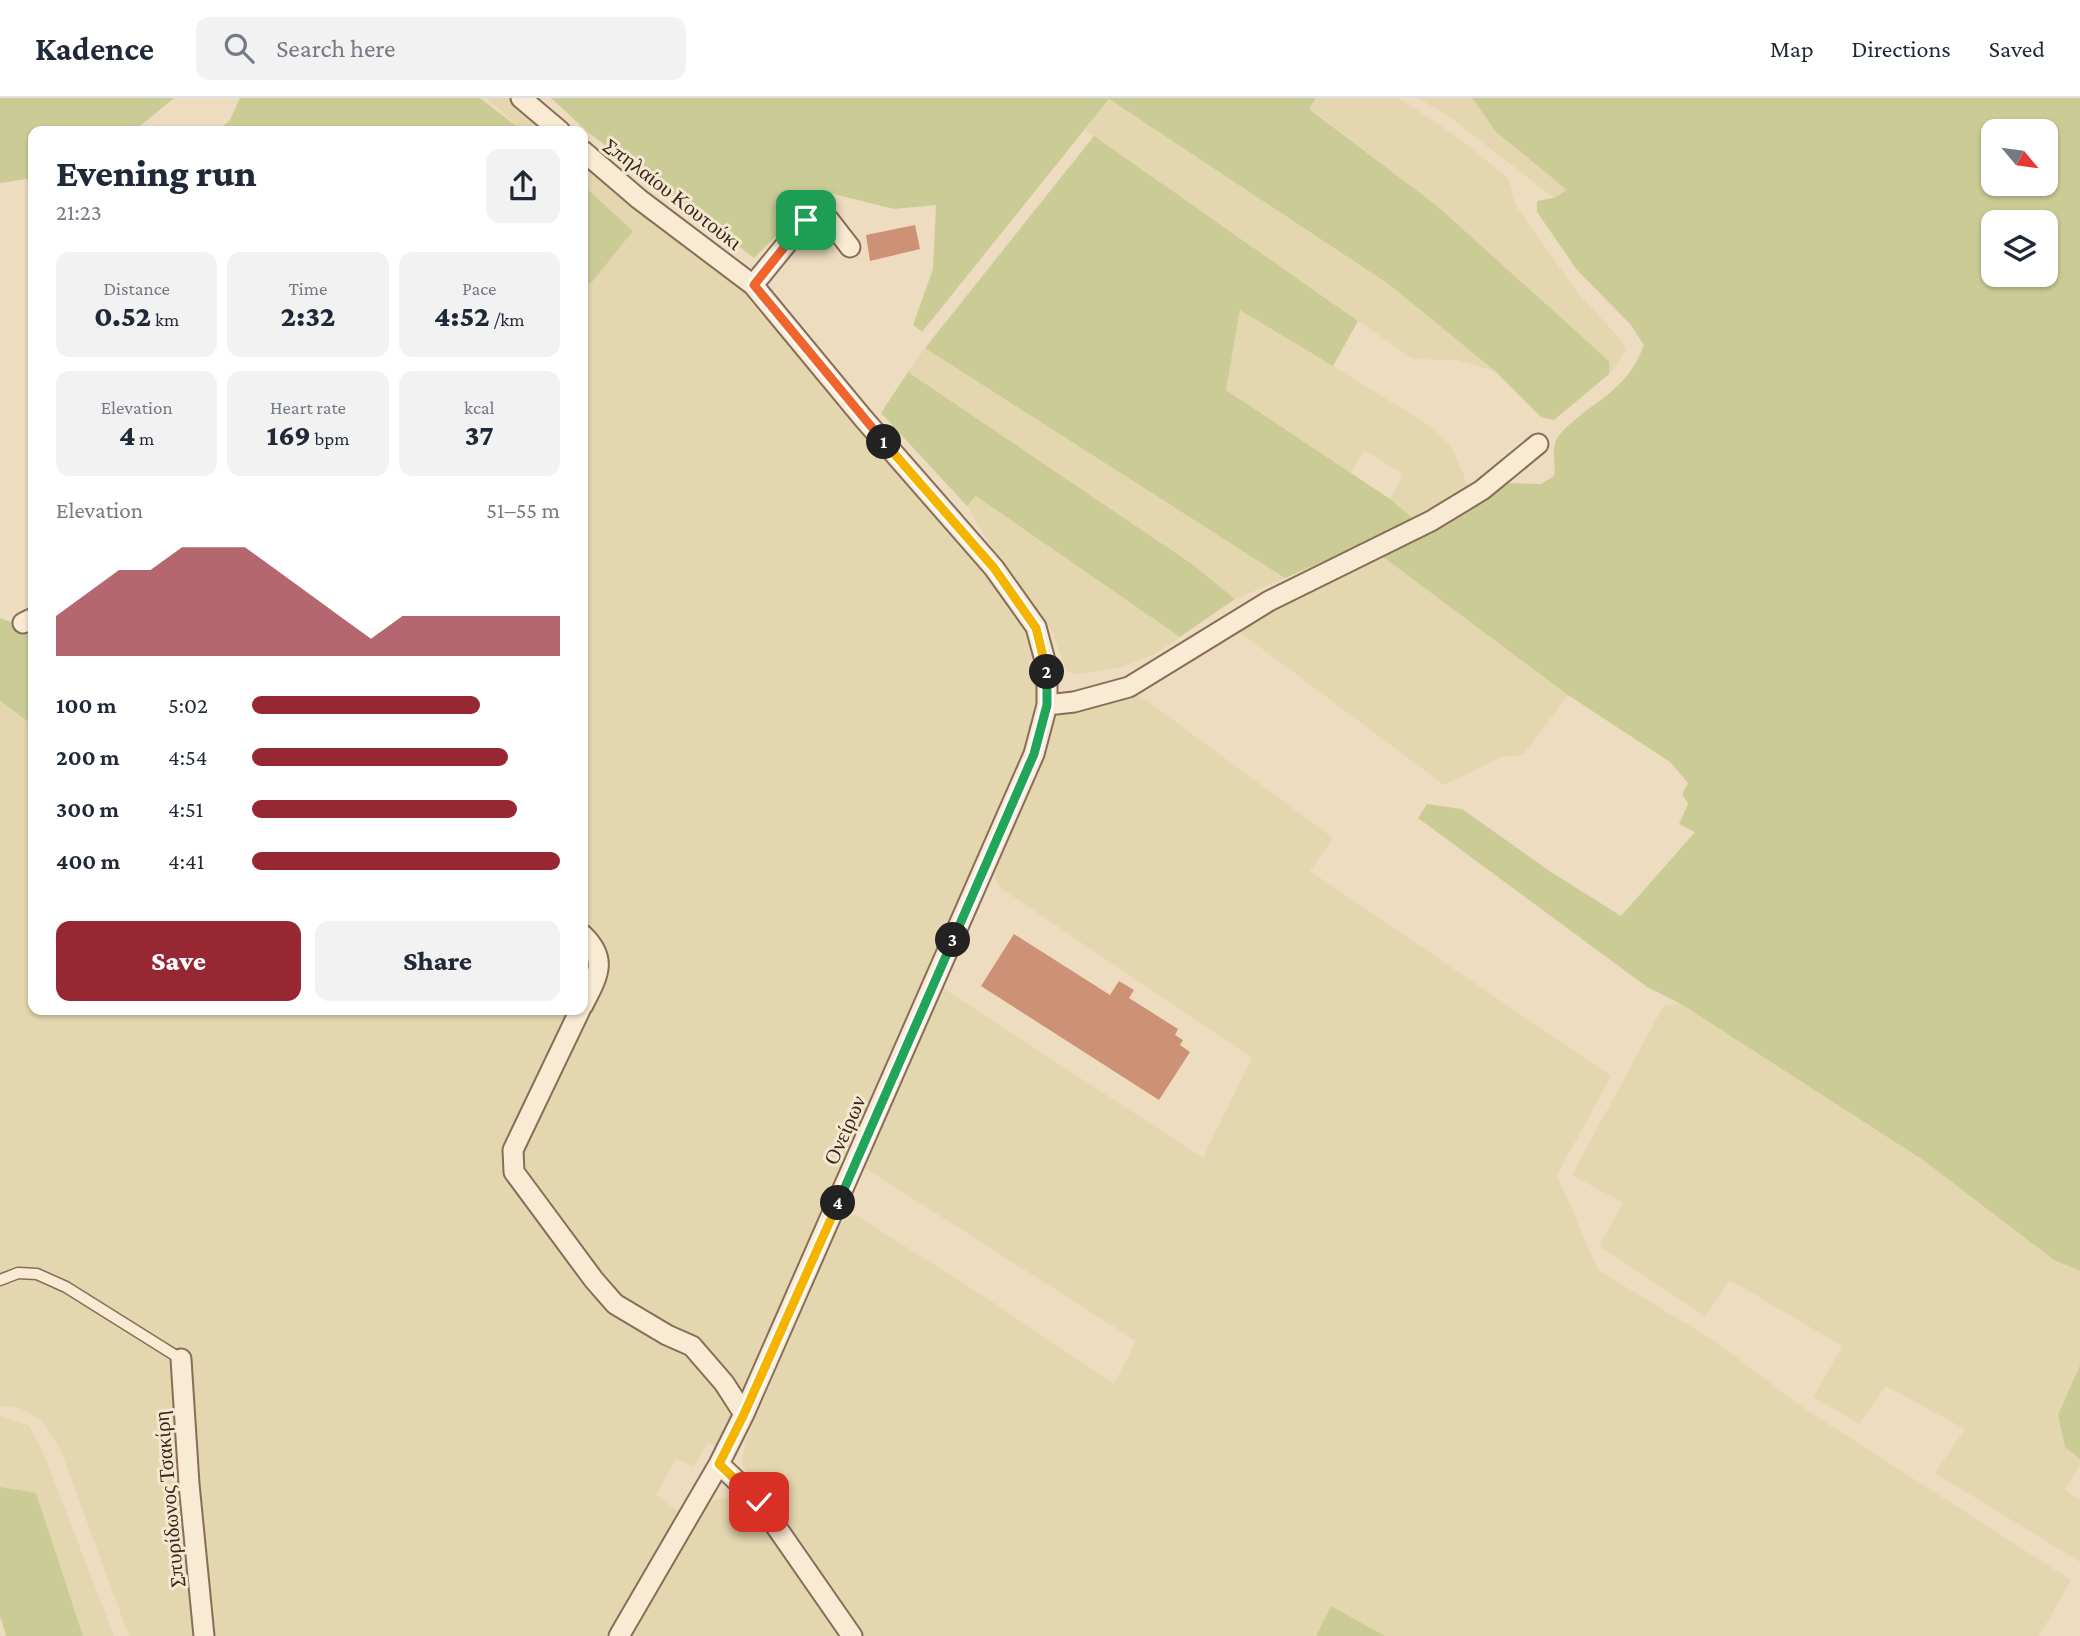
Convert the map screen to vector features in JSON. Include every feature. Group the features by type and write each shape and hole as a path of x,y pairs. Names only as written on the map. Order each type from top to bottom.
{"street":[{"path":"522,98 554,126"},
{"name":"Σπηλαίου Κουτούκι","path":"588,155 639,199 754,285 863,418 994,568 1036,628 1047,668 1047,705"},
{"path":"754,285 806,220 813,217 829,220 850,247"},
{"path":"1047,705 1074,702 1129,688 1269,601 1431,521 1482,490 1538,444"},
{"name":"Ονείρων","path":"619,1636 719,1464 744,1414 1034,754 1047,705"},
{"path":"588,940 592,944 599,969 588,995"},
{"path":"578,1015 513,1150 514,1172 615,1304 667,1335 692,1346 724,1383 744,1414"},
{"name":"Σπυρίδωνος Τσακίρη","path":"181,1359 188,1484 204,1636"},
{"path":"719,1464 759,1502 852,1636"}],"lane":[{"path":"0,1280 18,1273 37,1274 66,1287 181,1359"}],"shaded area":[{"path":"486,98 513,98 546,126 517,126"},
{"path":"1316,98 1399,98 1456,136 1508,178 1516,206 1577,292 1622,341 1626,350 1609,374 1609,361 1436,205 1309,108"},
{"path":"1418,98 1472,98 1496,132 1568,191 1554,198 1451,118"},
{"path":"1109,99 1390,285 1496,372 1458,360 1413,359 1085,130"},
{"path":"588,161 750,288 994,579 1026,623 1036,648 1041,703 1026,756 722,1449 708,1442 694,1467 676,1458 656,1495 682,1514 611,1636 129,1636 61,1451 42,1420 17,1407 0,1406 0,701 28,721 28,1015 588,1015 588,284 633,231 588,190"},
{"path":"1240,309 1424,422 1451,446 1470,490 1416,521 1390,499 1403,474 1364,450 1351,473 1226,390"},
{"path":"925,348 1285,578 1235,599 1192,564 908,372"},
{"path":"976,496 1180,637 1157,653 1119,668 1075,674 1066,671 1053,633 987,540 967,506"},
{"path":"1379,554 1568,695 1523,755 1501,757 1444,785 1237,630 1280,603"},
{"path":"1135,692 1333,838 1310,871 1611,1076 1557,1175 1598,1270 1716,1342 1805,1409 2071,1580 2039,1636 1385,1636 1331,1606 1316,1636 856,1636 748,1477 742,1463 745,1443 839,1224 854,1214 988,1299 1114,1384 1136,1341 865,1168 941,987 1203,1158 1252,1058 999,887 994,873 1041,767 1053,720 1063,711"},
{"path":"1681,1004 1923,1160 2054,1260 2080,1271 2080,1365 2058,1415 2065,1447 2080,1459 2080,1465 2065,1490 2080,1500 2080,1562 1935,1473 1965,1429 1886,1386 1859,1424 1814,1397 1842,1346 1730,1280 1705,1316 1599,1246 1623,1203 1572,1175 1664,1005"},
{"path":"0,1416 29,1426 43,1452 114,1636 83,1636 36,1494 0,1487"},
{"path":"728,1497 744,1501 757,1512 842,1636 631,1636 697,1520 712,1501"}],"green space":[{"path":"0,98 174,98 140,126 28,126 28,179 0,183"},
{"path":"240,98 480,98 516,126 223,126 230,120"},
{"path":"551,98 1316,98 1309,109 1436,205 1609,361 1609,374 1554,420 1541,417 1496,372 1390,285 1109,99 922,332 913,325 933,269 936,205 894,209 822,191 754,258 589,133 588,126 581,126"},
{"path":"1472,98 2080,98 2080,1271 2054,1260 1923,1160 1681,1004 1647,987 1418,818 1427,804 1462,809 1551,872 1621,916 1695,832 1679,824 1688,804 1682,794 1688,783 1670,762 1568,695 1379,554 1509,483 1541,484 1554,476 1554,447 1558,437 1572,422 1608,395 1635,363 1644,345 1631,325 1577,270 1537,212 1537,201 1554,198 1567,190 1496,132"},
{"path":"1094,136 1358,321 1333,366 1240,310 1226,390 1390,499 1416,521 1285,578 925,348"},
{"path":"588,190 633,231 588,284"},
{"path":"908,372 1192,564 1235,599 1180,637 976,496 967,506 881,413"},
{"path":"0,618 28,628 28,721 0,701"},
{"path":"2080,1365 2080,1459 2065,1447 2058,1415"},
{"path":"0,1487 36,1493 83,1636 6,1636 0,1616"},
{"path":"1331,1606 1385,1636 1316,1636"}],"building":[{"path":"915,225 920,249 870,261 866,235"},
{"path":"1014,934 1110,995 1119,981 1134,990 1129,998 1178,1029 1175,1035 1183,1040 1180,1045 1190,1052 1159,1100 981,986"}],"route":[{"path":"759,1502 719,1464 780,1335 1034,754 1047,705 1047,668 1036,628 994,568 863,418 754,285 806,220"}]}
